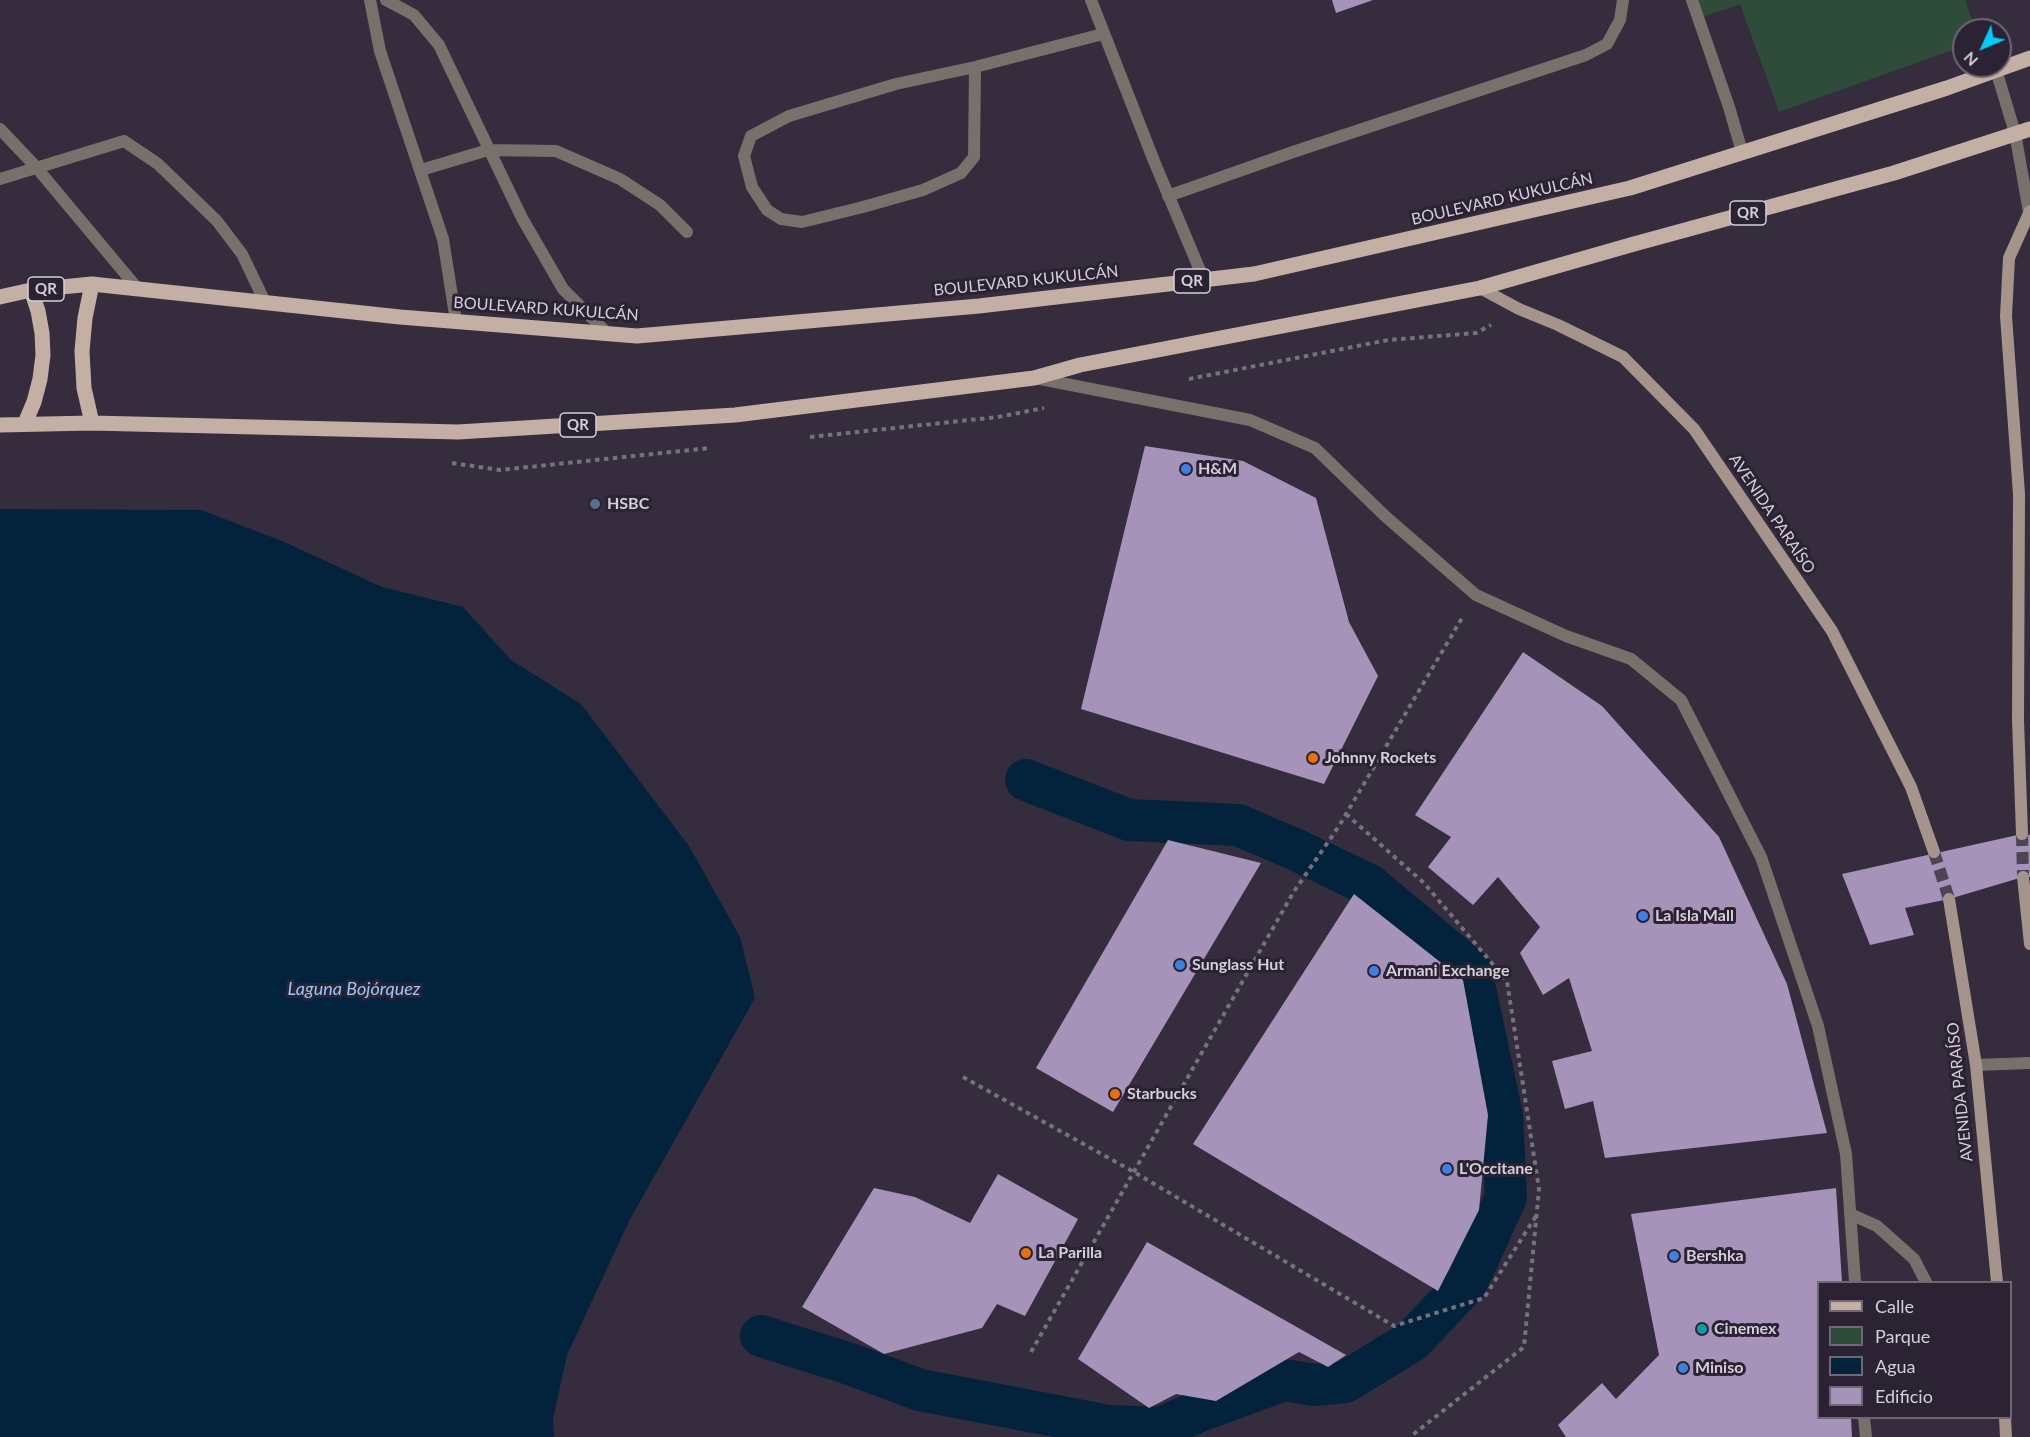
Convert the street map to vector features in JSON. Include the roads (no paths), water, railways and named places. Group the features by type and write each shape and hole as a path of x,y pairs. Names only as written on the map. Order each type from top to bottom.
{"main road":[{"name":"BOULEVARD KUKULCÁN","path":"2012,64 2030,58"},
{"name":"BOULEVARD KUKULCÁN","path":"0,297 31,290 92,284 456,321 637,336 979,306 1254,274 1630,188 1974,78"},
{"name":"QR","path":"0,424 92,423 458,432 735,415 1034,378 1080,365 1480,288 1894,173 2030,129"},
{"path":"92,284 85,318 82,351 84,388 92,423"},
{"path":"25,423 34,402 43,355 38,311 31,290"}],"street":[{"path":"370,0 380,51 443,239 456,321"},
{"path":"386,0 414,15 439,45 522,218 563,289 607,333"},
{"path":"1091,0 1168,196 1204,280"},
{"path":"1168,196 1293,152 1587,55 1607,44 1620,20 1623,0"},
{"path":"1692,0 1729,106 1742,152"},
{"path":"975,67 974,157 960,172 923,190 802,222 781,219 767,210 752,187 744,156 751,136 789,116 896,84 975,67 1103,34"},
{"path":"1998,78 2015,133 2030,212 2009,258 2006,316 2019,494 2018,720 2022,834"},
{"path":"0,129 36,167 138,289"},
{"path":"0,179 124,141 158,164 217,221 242,254 265,302"},
{"path":"421,170 488,150 556,151 620,179 660,206 687,232"},
{"name":"AVENIDA PARAÍSO","path":"1480,288 1519,309 1558,325 1623,357 1694,429 1832,631 1911,787 1934,852"},
{"path":"1034,378 1250,420 1315,448 1385,516 1476,595 1566,636 1631,659 1681,700 1761,857 1818,1026 1846,1154 1855,1281"},
{"path":"2023,877 2030,944"},
{"name":"AVENIDA PARAÍSO","path":"1949,899 1976,1065 1997,1281"},
{"path":"1976,1065 2030,1063"},
{"path":"1850,1214 1877,1226 1914,1259 1925,1281"},
{"path":"1864,1419 1866,1437"},
{"path":"2005,1419 2006,1437"}],"water":[{"name":"Laguna Bojórquez","path":"0,509 201,510 282,541 382,587 463,607 511,660 581,704 689,846 740,937 755,998 629,1221 567,1355 553,1419 554,1437 0,1437"}],"waterway":[{"path":"761,1336 847,1363 920,1390 1108,1426 1160,1428 1284,1380 1314,1385 1345,1382 1412,1341 1467,1283 1506,1197 1502,1116 1471,970 1369,885 1292,848 1238,825 1129,820 1026,780"}],"tunnel":[{"path":"2022,834 2023,877"},
{"path":"1934,852 1949,899"}],"place":[{"name":"H&M","path":"1186,469"},
{"name":"HSBC","path":"595,504"},
{"name":"Johnny Rockets","path":"1313,758"},
{"name":"La Isla Mall","path":"1643,916"},
{"name":"Sunglass Hut","path":"1180,965"},
{"name":"Armani Exchange","path":"1374,971"},
{"name":"Starbucks","path":"1115,1094"},
{"name":"L'Occitane","path":"1447,1169"},
{"name":"La Parilla","path":"1026,1253"},
{"name":"Bershka","path":"1674,1256"},
{"name":"Cinemex","path":"1702,1329"},
{"name":"Miniso","path":"1683,1368"}]}
